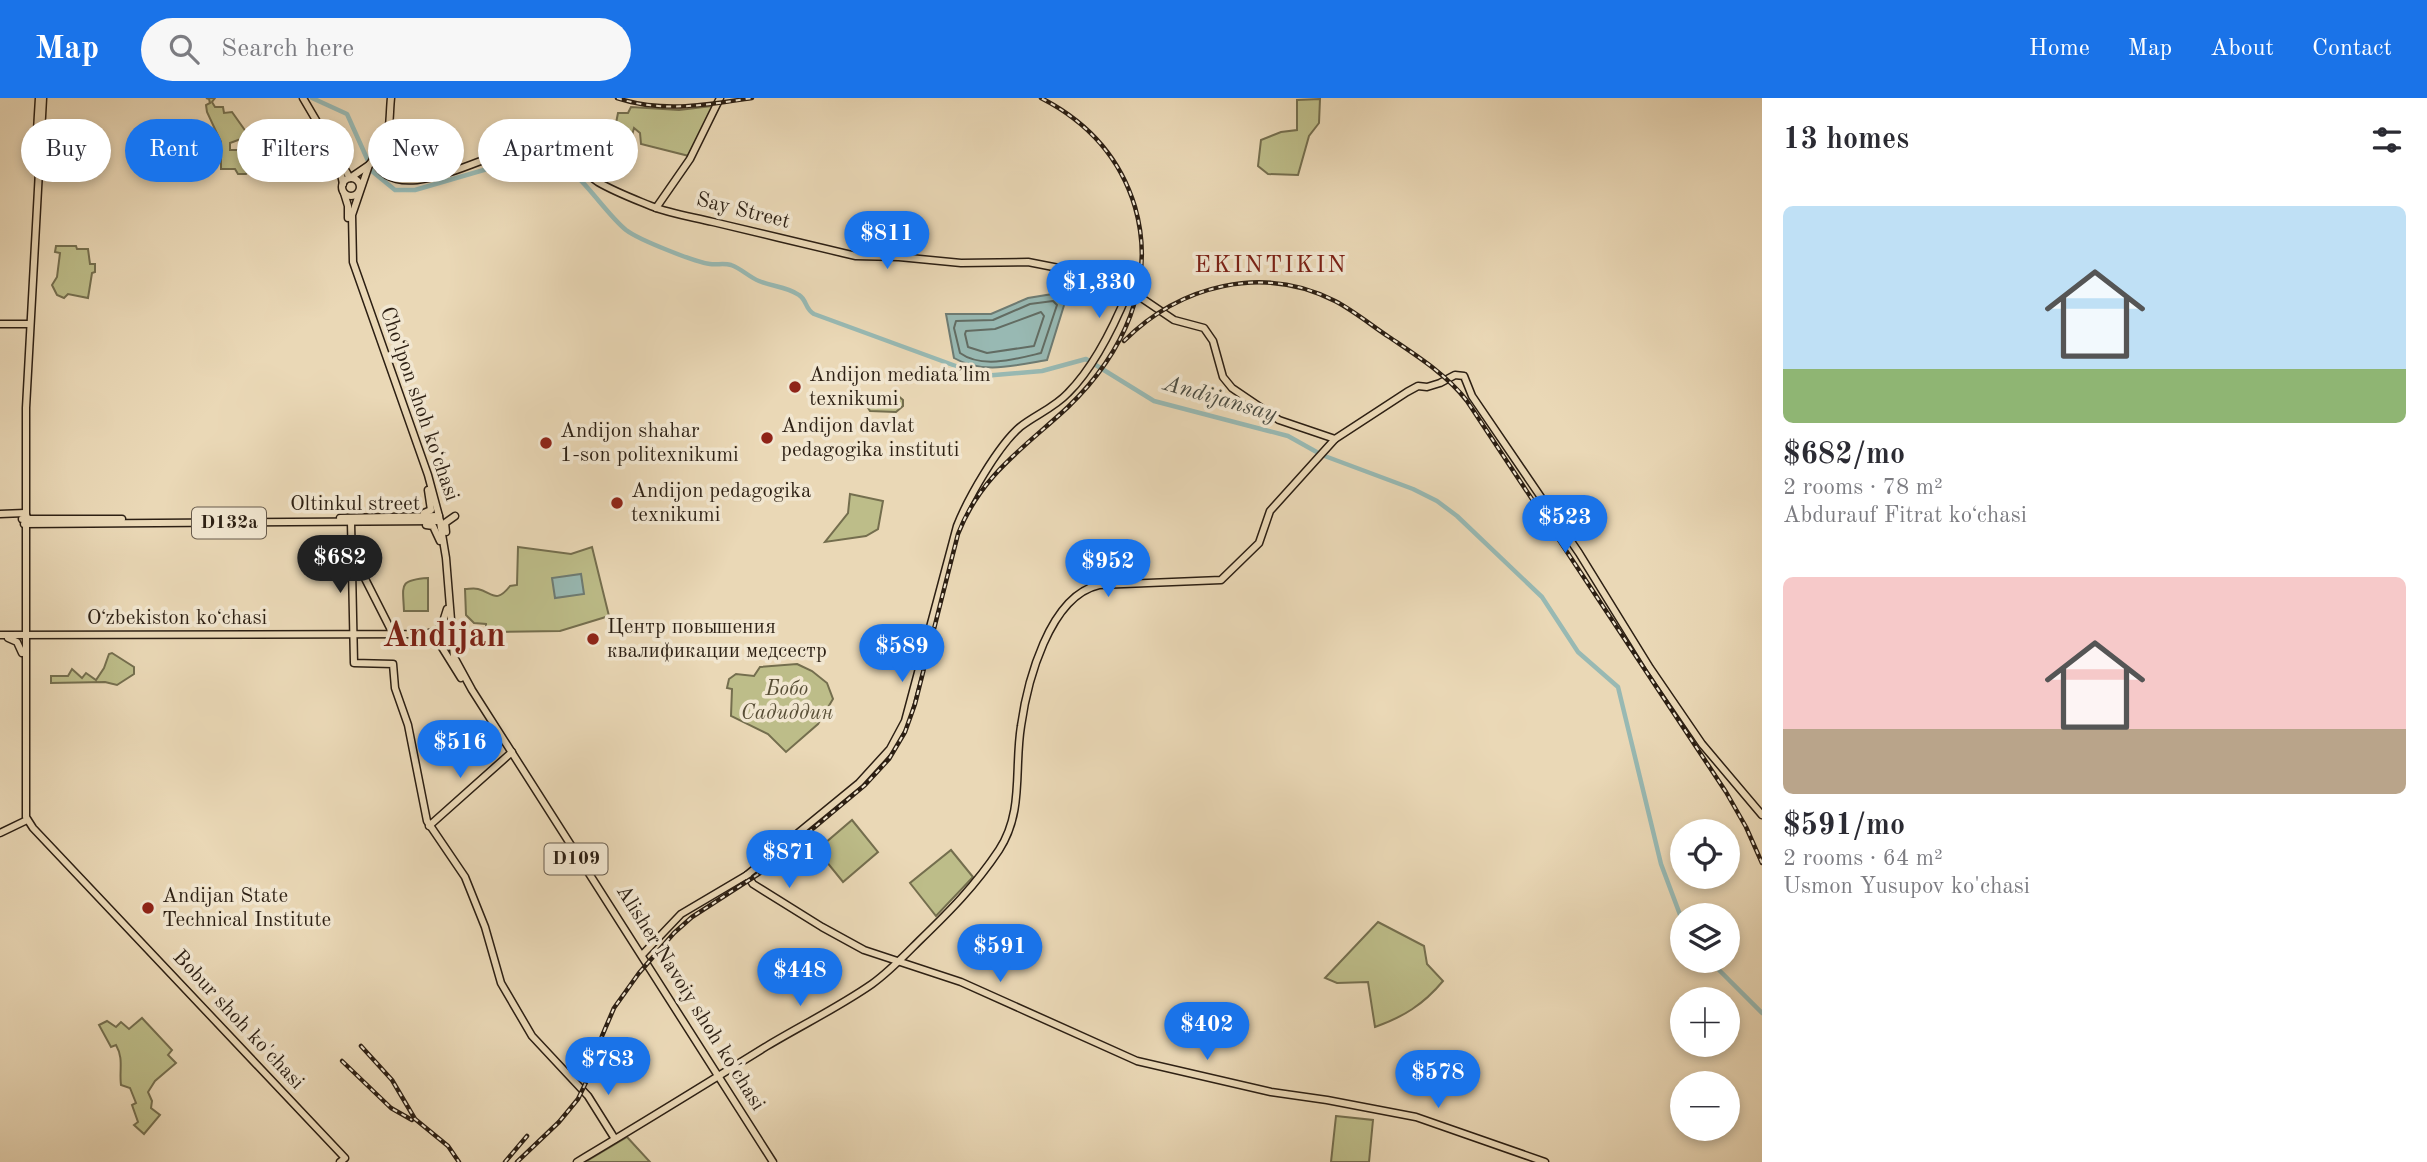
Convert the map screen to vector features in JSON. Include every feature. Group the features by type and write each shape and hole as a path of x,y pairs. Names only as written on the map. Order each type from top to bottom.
{"main road":[{"path":"22,821 27,326 41,98"},
{"name":"D109","path":"301,98 314,119"},
{"name":"D109","path":"301,98 340,169 344,193"},
{"path":"389,119 391,98"},
{"path":"656,208 690,159 719,101"},
{"name":"Say Street","path":"464,168 524,147 540,145 565,156 609,188 656,208 856,256 961,263 1033,262 1079,272 1128,292"},
{"path":"354,175 368,164"},
{"name":"Choʻlpon shoh koʻchasi","path":"368,169 352,215 352,257 438,519 452,634"},
{"name":"D109","path":"354,180 358,182 359,191"},
{"path":"344,193 352,196 359,191"},
{"name":"Choʻlpon shoh koʻchasi","path":"344,193 348,206 348,247 352,274 422,452 438,519 446,558 447,581 447,613 439,629"},
{"path":"642,955 681,914 747,875 859,783 890,749 905,721 957,526 969,501 1010,438 1021,427 1059,402 1075,385 1092,361 1128,292 1174,320 1204,328 1213,341 1223,377 1232,388 1257,407 1279,419 1335,439"},
{"path":"0,326 27,326"},
{"path":"570,1162 873,983 965,897 1004,841 1016,812 1019,741 1038,657 1059,614 1077,595 1099,585 1221,580 1259,542 1270,511 1335,439 1418,386 1427,387 1455,376 1464,376 1472,396 1580,554 1650,668 1702,744 1762,816"},
{"path":"415,517 431,511 429,490"},
{"name":"Oltinkul street","path":"0,513 25,520 351,522 415,517 438,519"},
{"path":"446,558 445,524 454,516"},
{"name":"Oltinkul street","path":"245,521 438,519"},
{"path":"407,521 433,526 440,541"},
{"path":"351,522 354,663 394,665 396,688 408,724 430,828 465,877 485,927 501,983 532,1036 590,1098 614,1137"},
{"path":"352,553 392,636"},
{"path":"438,640 448,642 452,634 449,628 439,629"},
{"name":"D109","path":"438,640 439,629"},
{"name":"Oʻzbekiston koʻchasi","path":"3,637 392,636 428,634 439,629"},
{"name":"Alisher Navoiy shoh ko'chasi","path":"452,634 454,657 468,685"},
{"name":"Oʻzbekiston koʻchasi","path":"392,636 438,640"},
{"path":"3,637 17,642 22,653"},
{"path":"22,821 24,637"},
{"name":"Alisher Navoiy shoh ko'chasi","path":"438,640 717,1076"},
{"path":"430,828 511,755"},
{"path":"0,831 22,821"},
{"name":"Bobur shoh ko'chasi","path":"22,821 328,1142 342,1160"},
{"path":"747,875 753,884 822,928 864,950 940,973 1138,1061 1271,1092 1416,1117 1545,1162"},
{"name":"Alisher Navoiy shoh ko'chasi","path":"617,919 771,1162"},
{"path":"577,1162 614,1137"}],"green space":[{"path":"206,98 215,98 212,102 215,107 223,107 224,113 232,112 237,119 237,140 230,143 230,150 237,150 237,172 235,169 223,169 223,119 210,119 206,105 210,103"},
{"path":"1320,99 1319,123 1309,136 1298,175 1268,174 1258,166 1261,140 1281,132 1297,130 1297,100"},
{"path":"712,106 713,109 689,156 641,144 638,119 617,119 618,113 628,113 631,107 679,110"},
{"path":"56,246 88,249 90,264 95,264 95,272 92,273 88,298 68,294 64,298 57,295 52,285 57,277 60,253 55,252"},
{"path":"873,394 896,394 903,400 903,406 896,412 870,411 865,403 867,397"},
{"path":"850,494 883,501 878,529 866,536 825,542 848,513"},
{"path":"518,547 571,554 592,547 609,616 560,631 500,632 486,627 486,624 474,623 466,615 465,589 478,589 498,596 510,586 517,585"},
{"path":"428,578 428,611 404,611 404,586 411,580"},
{"path":"112,653 134,667 134,674 117,685 105,682 51,683 51,676 68,676 72,669 82,678 86,673 96,680"},
{"name":"Бобо Садиддин","path":"797,664 812,671 827,683 833,699 818,724 786,752 768,734 731,716 732,689 727,688 729,679 736,674 754,676 760,667"},
{"path":"852,820 878,852 843,882 817,850"},
{"path":"951,850 973,877 936,916 910,883"},
{"path":"1378,922 1424,946 1427,964 1443,981 1412,1009 1375,1027 1368,982 1337,983 1325,978"},
{"path":"142,1018 172,1050 168,1055 176,1063 155,1081 148,1092 152,1101 151,1108 160,1115 144,1134 134,1125 138,1122 132,1105 136,1103 130,1088 121,1085 121,1060 116,1045 111,1047 99,1025 107,1021 116,1027 121,1022 129,1029"},
{"path":"1336,1116 1373,1120 1369,1162 1331,1162"},
{"path":"627,1137 650,1162 585,1162"}],"water":[{"path":"1065,292 1066,299 1047,360 988,367 976,366 954,358 946,314 991,314 1028,298"},
{"path":"581,574 584,594 555,598 552,578"}],"waterway":[{"name":"Andijansay","path":"312,98 347,114 373,172 395,190 415,190 532,155 547,156 576,176 626,230 654,245 710,264 731,265 759,281 794,292 802,297 814,314 983,376 1042,371 1086,359 1154,401 1288,436 1322,455 1413,489 1437,501 1457,516 1542,597 1578,652 1618,687 1661,864 1676,903"},
{"name":"Andijansay","path":"1722,973 1762,1013"}],"railway":[{"path":"617,98 634,103 667,106 701,105 752,98"},
{"path":"517,1162 559,1122 578,1099 591,1072 614,1008 639,973 674,933 692,917 760,873 865,785 889,759 905,732 915,704 958,534 968,513 991,479 1005,464 1088,386 1119,340 1138,290 1142,263 1141,235 1135,207 1120,172 1099,142 1073,118 1041,98"},
{"path":"1124,341 1170,306 1196,294 1224,286 1280,284 1308,290 1335,301 1440,374 1467,401 1726,792 1762,863"},
{"path":"361,1046 392,1080 415,1119 448,1146 459,1162"},
{"path":"342,1061 391,1108 412,1120"},
{"path":"505,1162 527,1136"}],"place":[{"name":"Andijon mediataʼlim texnikumi","path":"795,387"},
{"name":"Andijon davlat pedagogika instituti","path":"767,438"},
{"name":"Andijon shahar 1-son politexnikumi","path":"546,443"},
{"name":"Andijon pedagogika texnikumi","path":"617,503"},
{"name":"Центр повышения квалификации медсестр","path":"593,639"},
{"name":"Andijan State Technical Institute","path":"148,908"}],"district":[{"name":"EKINTIKIN","path":"1271,266"},
{"name":"Andijan","path":"444,636"}]}
